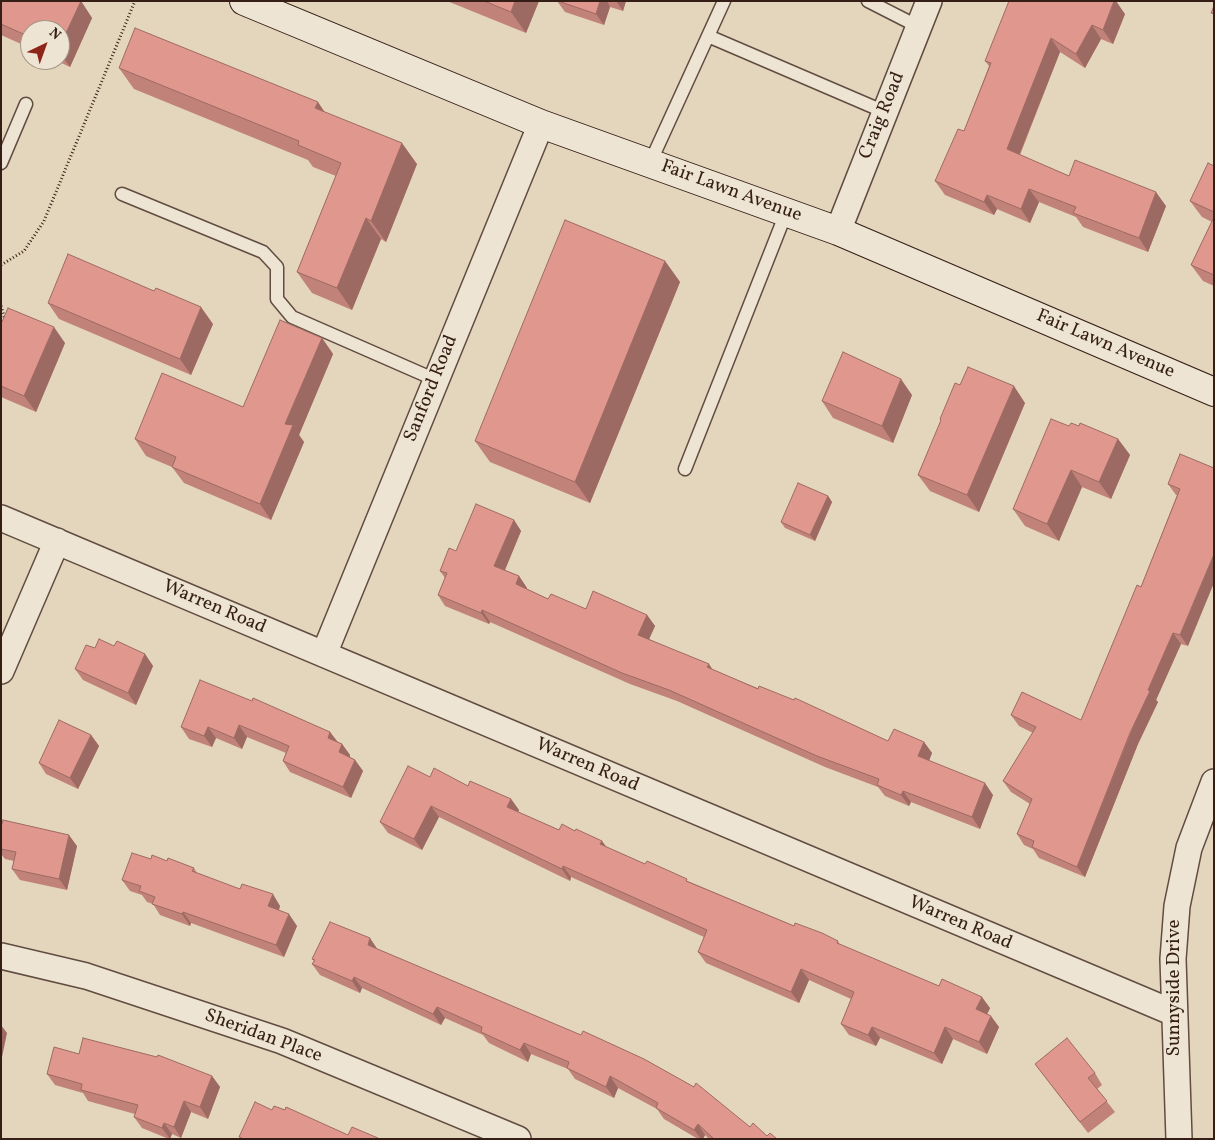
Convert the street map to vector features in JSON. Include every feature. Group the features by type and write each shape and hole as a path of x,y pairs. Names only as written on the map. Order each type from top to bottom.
{"main road":[{"name":"Fair Lawn Avenue","path":"244,1 541,124 838,231 1214,392"}],"street":[{"name":"Craig Road","path":"838,231 929,1"},
{"name":"Sanford Road","path":"324,654 541,124"},
{"name":"Warren Road","path":"1,518 1174,1014"},
{"path":"1,671 57,541"},
{"name":"Sunnyside Drive","path":"1179,1139 1173,959 1177,906 1189,848 1214,782"},
{"name":"Sheridan Place","path":"1,956 86,976 282,1041 518,1139"}],"lane":[{"path":"650,163 724,1"},
{"path":"868,1 919,27"},
{"path":"708,36 885,112"},
{"path":"1,163 26,104"},
{"path":"122,194 263,252 277,267 277,299 292,317 436,380"},
{"path":"685,469 786,212"}],"path":[{"path":"1,265 24,251 44,221 135,1"},
{"path":"1,306 6,323"}],"building":[{"path":"1,1 81,1 70,25 70,20 20,20 20,33 1,24"},
{"path":"484,1 515,1 511,12"},
{"path":"558,1 600,1 596,14"},
{"path":"1009,1 1114,1 1103,30 1092,25 1076,54 1051,38 1007,149 1069,176 1075,160 1156,192 1139,238 1073,213 1076,207 1029,189 1021,209 987,195 984,202 935,181 958,129 964,131 991,63 985,61"},
{"path":"135,28 318,102 315,108 402,143 371,221 366,218 337,288 297,272 341,163 298,145 299,141 119,68"},
{"path":"1208,163 1214,166 1214,212 1190,201"},
{"path":"1214,217 1214,275 1191,265"},
{"path":"565,220 665,261 575,482 475,441"},
{"path":"68,254 154,291 156,288 201,307 180,359 48,303"},
{"path":"8,308 54,327 24,396 1,386 1,324"},
{"path":"280,320 322,338 285,424 293,425 260,504 172,467 176,457 135,439 162,373 243,407"},
{"path":"843,352 901,379 882,426 822,401"},
{"path":"968,367 1014,386 967,495 918,475 955,383 960,385"},
{"path":"1051,419 1069,426 1071,423 1079,426 1080,423 1118,439 1099,482 1071,470 1047,524 1013,509"},
{"path":"1180,454 1214,468 1214,554 1180,635 1173,633 1148,690 1150,691 1130,733 1077,867 1032,847 1034,841 1017,834 1032,799 1003,781 1036,727 1011,715 1022,692 1081,720 1137,585 1141,587 1180,489 1168,484"},
{"path":"798,483 828,496 810,535 781,522"},
{"path":"476,504 514,520 494,566 519,576 516,584 548,599 551,594 586,609 593,591 647,615 638,635 709,664 707,667 758,689 759,686 794,700 795,698 888,741 894,729 924,742 918,756 985,783 972,817 903,791 901,795 877,785 879,779 817,756 669,690 622,673 482,610 481,613 438,595 447,573 440,571 449,548 456,551"},
{"path":"99,639 114,646 117,641 145,654 128,693 75,669 86,645 95,648"},
{"path":"200,680 252,701 253,698 330,732 328,738 342,744 339,752 355,760 343,787 283,761 289,746 239,725 234,738 208,727 204,736 181,727"},
{"path":"59,720 91,735 70,778 39,763"},
{"path":"408,766 430,777 434,768 468,786 470,781 511,799 507,807 559,830 562,824 575,831 576,829 602,841 600,844 645,864 647,861 687,879 686,881 794,926 795,923 822,933 838,941 837,943 939,986 942,979 982,997 976,1009 991,1016 979,1042 945,1027 934,1053 872,1027 868,1035 841,1024 854,992 801,969 791,992 698,952 707,930 563,866 562,869 431,806 414,839 380,822"},
{"path":"3,820 69,835 59,879 12,869 16,852 1,849 1,827"},
{"path":"132,853 151,859 152,855 167,861 168,858 194,868 192,871 240,889 242,884 273,894 268,906 289,914 276,945 183,912 182,914 152,904 155,897 139,891 141,886 122,880"},
{"path":"330,922 370,938 368,945 581,1035 583,1031 644,1059 694,1087 696,1083 750,1127 753,1123 767,1136 770,1133 777,1139 714,1139 698,1124 694,1130 656,1108 658,1103 610,1076 606,1087 567,1068 569,1062 524,1043 520,1050 481,1032 482,1027 437,1007 433,1014 354,977 352,981 312,964 315,960 312,959"},
{"path":"83,1038 157,1057 158,1055 212,1076 200,1107 184,1101 174,1127 164,1123 162,1128 134,1117 138,1105 81,1090 82,1084 47,1074 54,1047 79,1054"},
{"path":"1067,1038 1095,1073 1088,1078 1107,1101 1080,1122 1035,1064"},
{"path":"255,1102 272,1110 274,1106 285,1110 286,1107 348,1135 352,1127 378,1139 244,1139 239,1137"}]}
